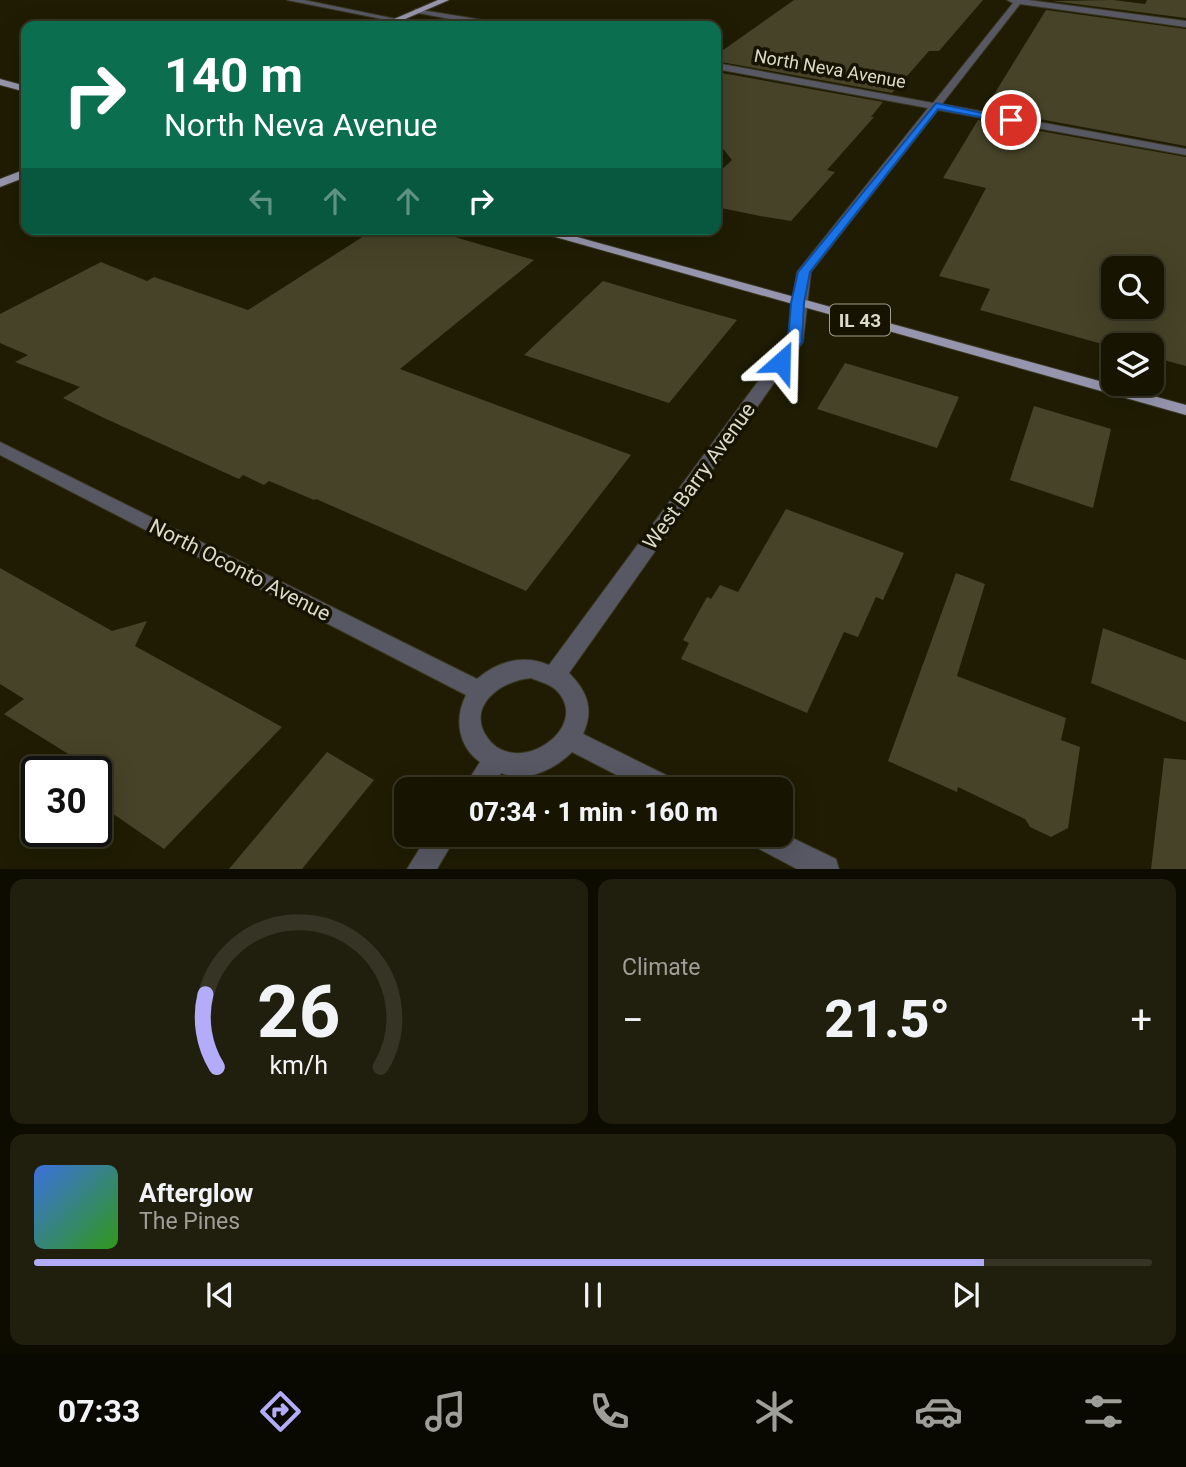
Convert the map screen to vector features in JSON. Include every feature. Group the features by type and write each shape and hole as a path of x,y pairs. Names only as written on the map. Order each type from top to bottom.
{"main road":[{"path":"397,20 445,0"},
{"path":"0,82 21,88"},
{"path":"0,183 21,175"},
{"name":"IL 43","path":"554,235 1186,410"}],"street":[{"path":"291,0 397,20"},
{"path":"1011,0 1186,24"},
{"name":"West Barry Avenue","path":"554,676 795,342 804,272 1018,0"},
{"path":"418,11 473,21"},
{"name":"North Neva Avenue","path":"721,67 1186,152"},
{"name":"North Oconto Avenue","path":"0,448 480,691"},
{"path":"532,668 554,676 564,681 574,693 579,709 578,725 571,740 559,752 542,761 524,765 506,763 477,746 469,716 480,691 498,676 514,670 532,668"},
{"path":"571,740 645,777"},
{"path":"484,777 497,759"},
{"path":"420,869 436,847"},
{"path":"783,847 826,869"}],"building":[{"path":"794,0 983,0 939,51 929,51 892,93 721,62 721,51"},
{"path":"1113,0 1145,4 1147,0 1186,0 1186,18 1052,1"},
{"path":"1046,10 1186,29 1186,146 985,109"},
{"path":"721,73 883,102 871,117 874,117 827,170 835,172 791,221 721,208 721,170 732,160 721,146"},
{"path":"978,120 1186,157 1186,366 1164,360 1164,333 1101,333 1101,344 980,310 990,289 939,276 986,188 943,178"},
{"path":"366,235 448,235 534,260 400,369 631,455 526,591 316,499 269,481 264,485 243,475 239,479 104,418 63,398 80,387 15,362 28,355 0,343 0,314 101,262 147,281 154,277 248,310"},
{"path":"603,281 737,320 669,403 524,355"},
{"path":"845,363 959,397 937,448 817,409"},
{"path":"1034,406 1111,429 1093,508 1010,480"},
{"path":"786,509 904,553 883,600 876,597 858,637 844,632 807,713 681,659 689,643 683,640 707,597 711,599 720,585 738,592"},
{"path":"0,568 112,631 147,621 135,646 282,727 164,849 112,813 112,756 69,756 4,714 24,699 0,684"},
{"path":"956,573 985,584 957,676 1066,718 1061,740 1080,747 1068,828 1051,837 1030,827 1025,819 958,787 957,792 888,761"},
{"path":"1103,628 1186,660 1186,722 1091,683"},
{"path":"327,752 374,780 302,869 229,869"},
{"path":"1164,758 1186,760 1186,869 1151,869"}],"route":[{"path":"781,362 795,342 804,272 936,106 1011,120"}]}
